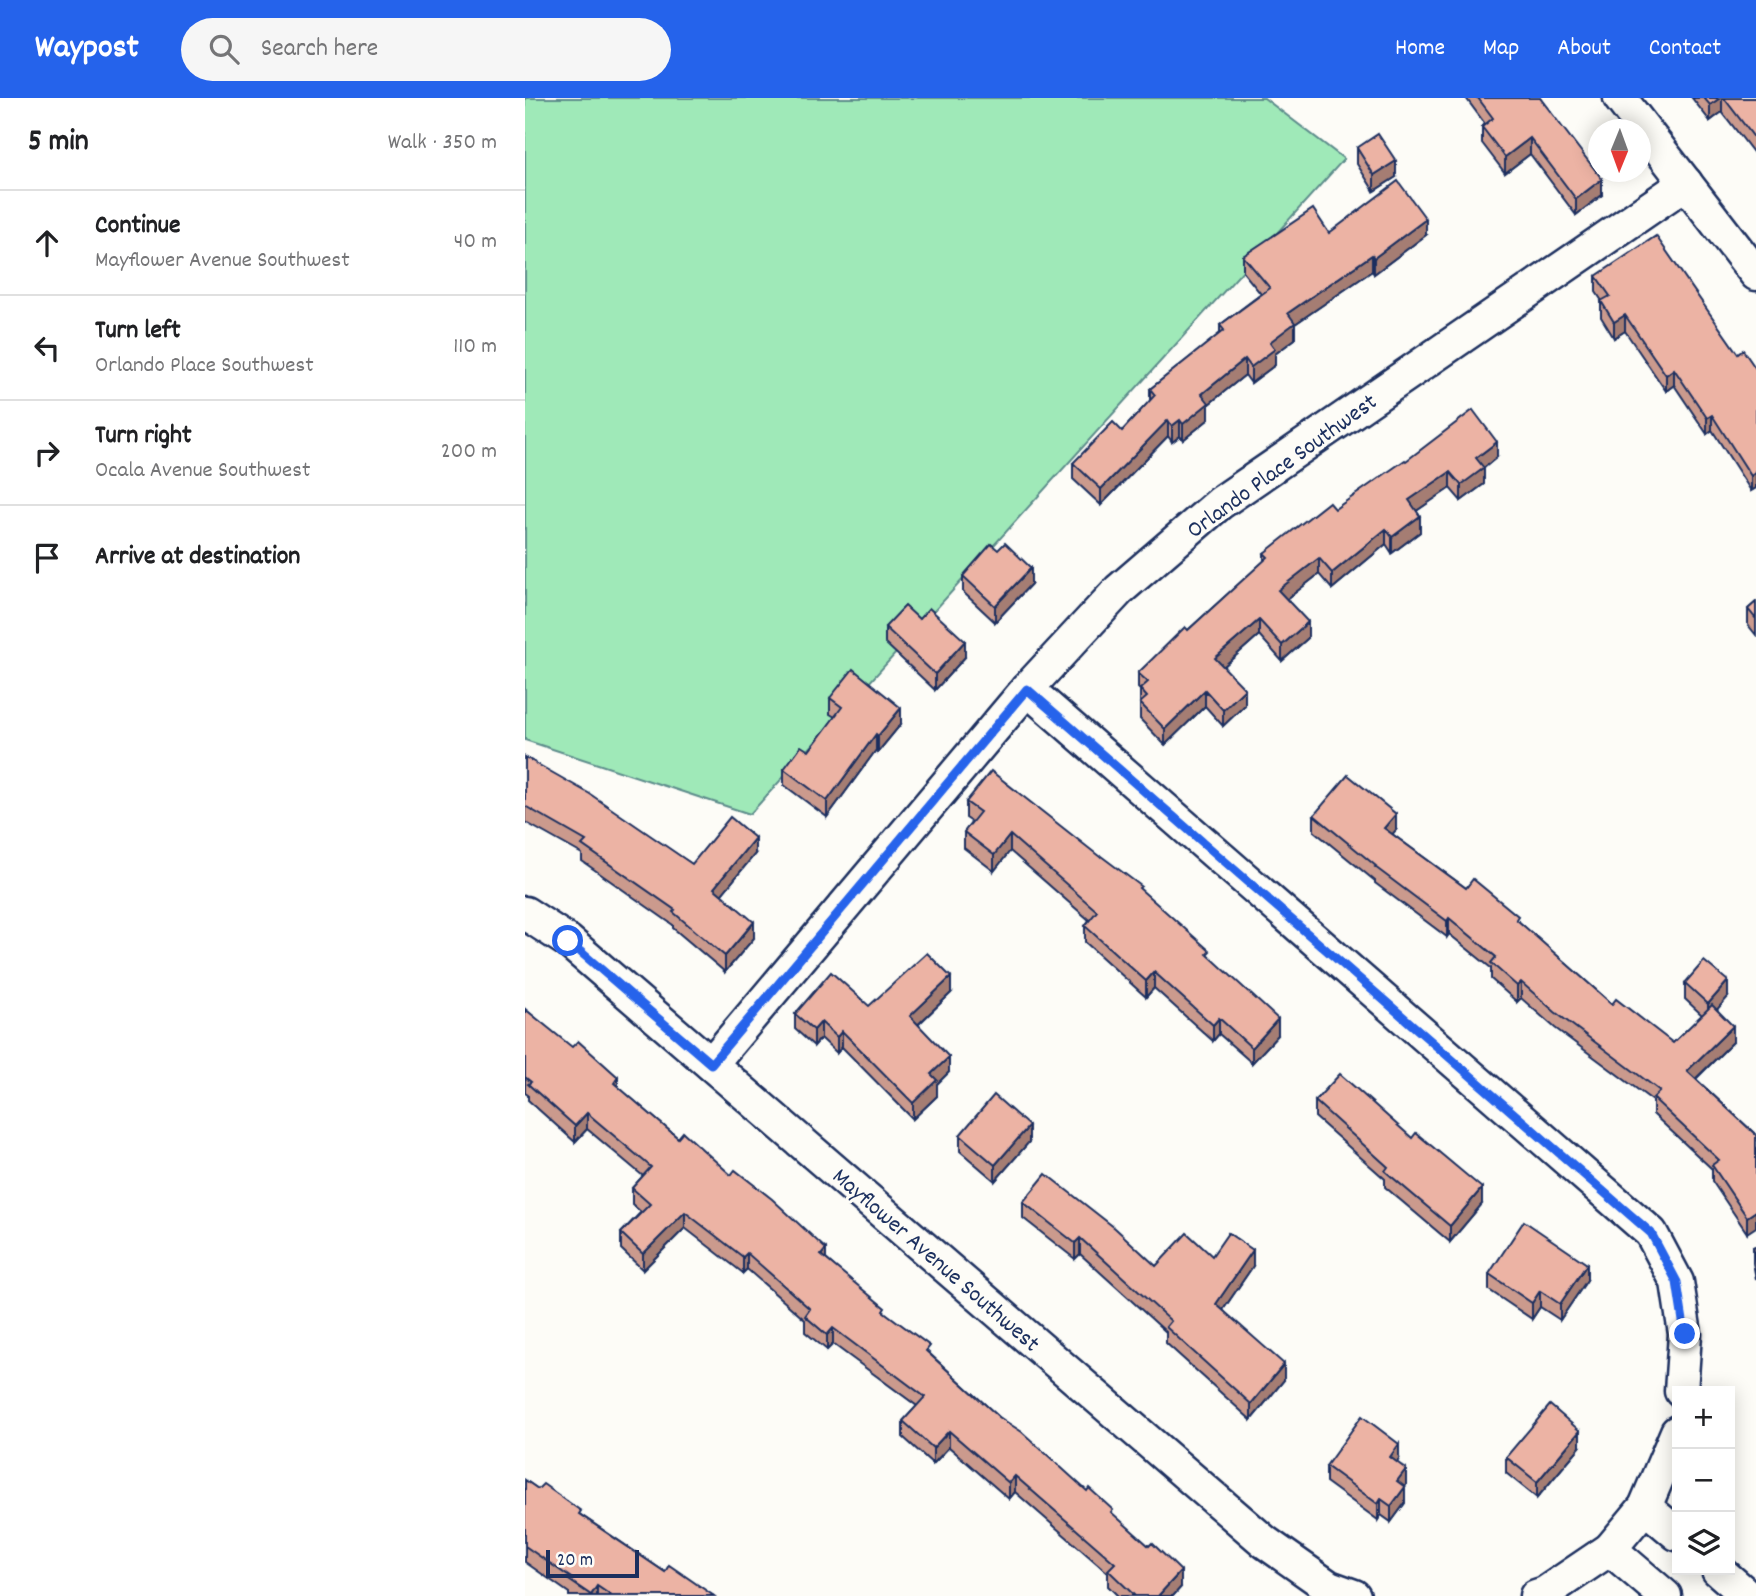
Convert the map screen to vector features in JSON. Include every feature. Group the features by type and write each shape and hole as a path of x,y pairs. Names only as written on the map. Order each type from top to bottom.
{"street":[{"path":"1620,98 1756,274"},
{"name":"Orlando Place Southwest","path":"711,1064 1027,689 1119,590 1220,503 1686,183"},
{"path":"1027,689 1651,1233 1677,1282 1685,1334 1681,1386"},
{"name":"Mayflower Avenue Southwest","path":"525,914 568,941 1265,1542 1329,1587 1354,1596"},
{"path":"1536,1596 1545,1593 1610,1549 1646,1507 1672,1444"},
{"path":"1646,1507 1672,1530"},
{"path":"1610,1549 1665,1596"},
{"path":"1724,1575 1748,1596"}],"green space":[{"path":"525,98 1264,98 1344,159 750,814 525,740"}],"building":[{"path":"1478,98 1540,98 1588,161 1588,182 1598,182 1576,199 1530,138 1505,157 1482,127 1493,118"},
{"path":"1704,98 1720,98 1710,105"},
{"path":"1724,98 1756,98 1756,140"},
{"path":"1378,134 1396,161 1374,175 1357,148"},
{"path":"1398,181 1426,219 1374,258 1372,255 1288,313 1295,323 1270,342 1275,349 1251,367 1245,359 1202,394 1209,403 1183,424 1180,420 1172,426 1168,420 1101,489 1073,463 1113,422 1122,431 1155,395 1150,389 1224,330 1220,325 1270,288 1243,256 1313,209 1329,233"},
{"path":"1656,236 1738,354 1743,350 1756,369 1756,472 1751,476 1712,415 1707,418 1674,369 1666,375 1625,315 1614,322 1601,301 1610,296 1596,276"},
{"path":"1473,410 1497,442 1476,458 1484,468 1461,485 1450,472 1409,500 1420,516 1392,537 1386,529 1332,573 1319,558 1278,590 1308,622 1282,645 1259,620 1215,658 1245,689 1223,710 1205,690 1165,729 1140,703 1147,697 1140,689 1148,682 1138,673 1185,627 1188,630 1268,557 1264,553 1329,502 1335,509 1406,461"},
{"path":"1005,543 1031,568 995,606 963,576 991,544 998,550"},
{"path":"1756,602 1756,619 1748,609"},
{"path":"905,606 919,619 929,608 965,641 935,674 885,627"},
{"path":"853,669 901,708 878,736 876,734 827,801 784,769 801,746 809,751 842,707 830,698"},
{"path":"525,757 590,794 692,864 730,817 755,838 714,888 754,922 725,956 673,912 675,910 582,845 586,841 525,806"},
{"path":"991,771 1141,886 1139,888 1210,951 1207,954 1278,1019 1252,1048 1219,1018 1213,1025 1154,972 1146,981 1085,926 1097,911 1010,835 994,855 964,832 980,812 966,802"},
{"path":"1348,775 1396,814 1384,828 1466,888 1473,879 1518,916 1516,919 1612,1004 1616,999 1673,1043 1712,1005 1733,1026 1687,1071 1756,1135 1756,1211 1747,1217 1712,1165 1719,1160 1653,1098 1660,1091 1555,1012 1521,982 1517,986 1491,963 1496,957 1449,918 1447,921 1375,867 1314,815"},
{"path":"927,953 951,977 910,1016 949,1057 931,1074 937,1080 913,1103 842,1031 837,1037 821,1022 814,1030 795,1014 831,972 869,1006"},
{"path":"1704,961 1728,981 1708,1004 1685,983"},
{"path":"525,1009 572,1047 578,1041 618,1077 614,1083 678,1138 683,1132 731,1175 735,1170 772,1199 826,1249 821,1255 885,1308 883,1311 930,1346 926,1351 1087,1491 1089,1488 1113,1510 1111,1512 1149,1546 1152,1543 1181,1571 1158,1596 1135,1596 1108,1570 1115,1563 1015,1476 1009,1483 949,1431 933,1448 903,1421 925,1397 833,1328 827,1335 805,1316 810,1309 747,1253 743,1257 685,1212 643,1254 621,1233 650,1204 632,1188 651,1167 587,1113 575,1126 528,1084 531,1082 525,1077"},
{"path":"1340,1074 1412,1138 1416,1133 1482,1188 1450,1226 1385,1171 1388,1167 1315,1101"},
{"path":"994,1095 1029,1126 995,1165 960,1135"},
{"path":"1046,1174 1115,1228 1156,1266 1187,1233 1212,1256 1228,1233 1253,1250 1216,1304 1284,1364 1251,1404 1166,1327 1171,1321 1080,1238 1075,1243 1023,1202"},
{"path":"1524,1221 1587,1264 1560,1304 1540,1291 1532,1303 1489,1274"},
{"path":"1550,1405 1580,1431 1537,1482 1506,1457"},
{"path":"1362,1416 1399,1444 1390,1457 1406,1469 1397,1481 1405,1487 1391,1506 1381,1499 1378,1504 1326,1466"},
{"path":"525,1480 538,1489 543,1484 581,1511 579,1514 665,1572 669,1565 714,1596 612,1596 597,1586 591,1595 525,1546"}],"route":[{"path":"568,941 711,1064 1027,689 1651,1233 1677,1282 1685,1334"}]}
